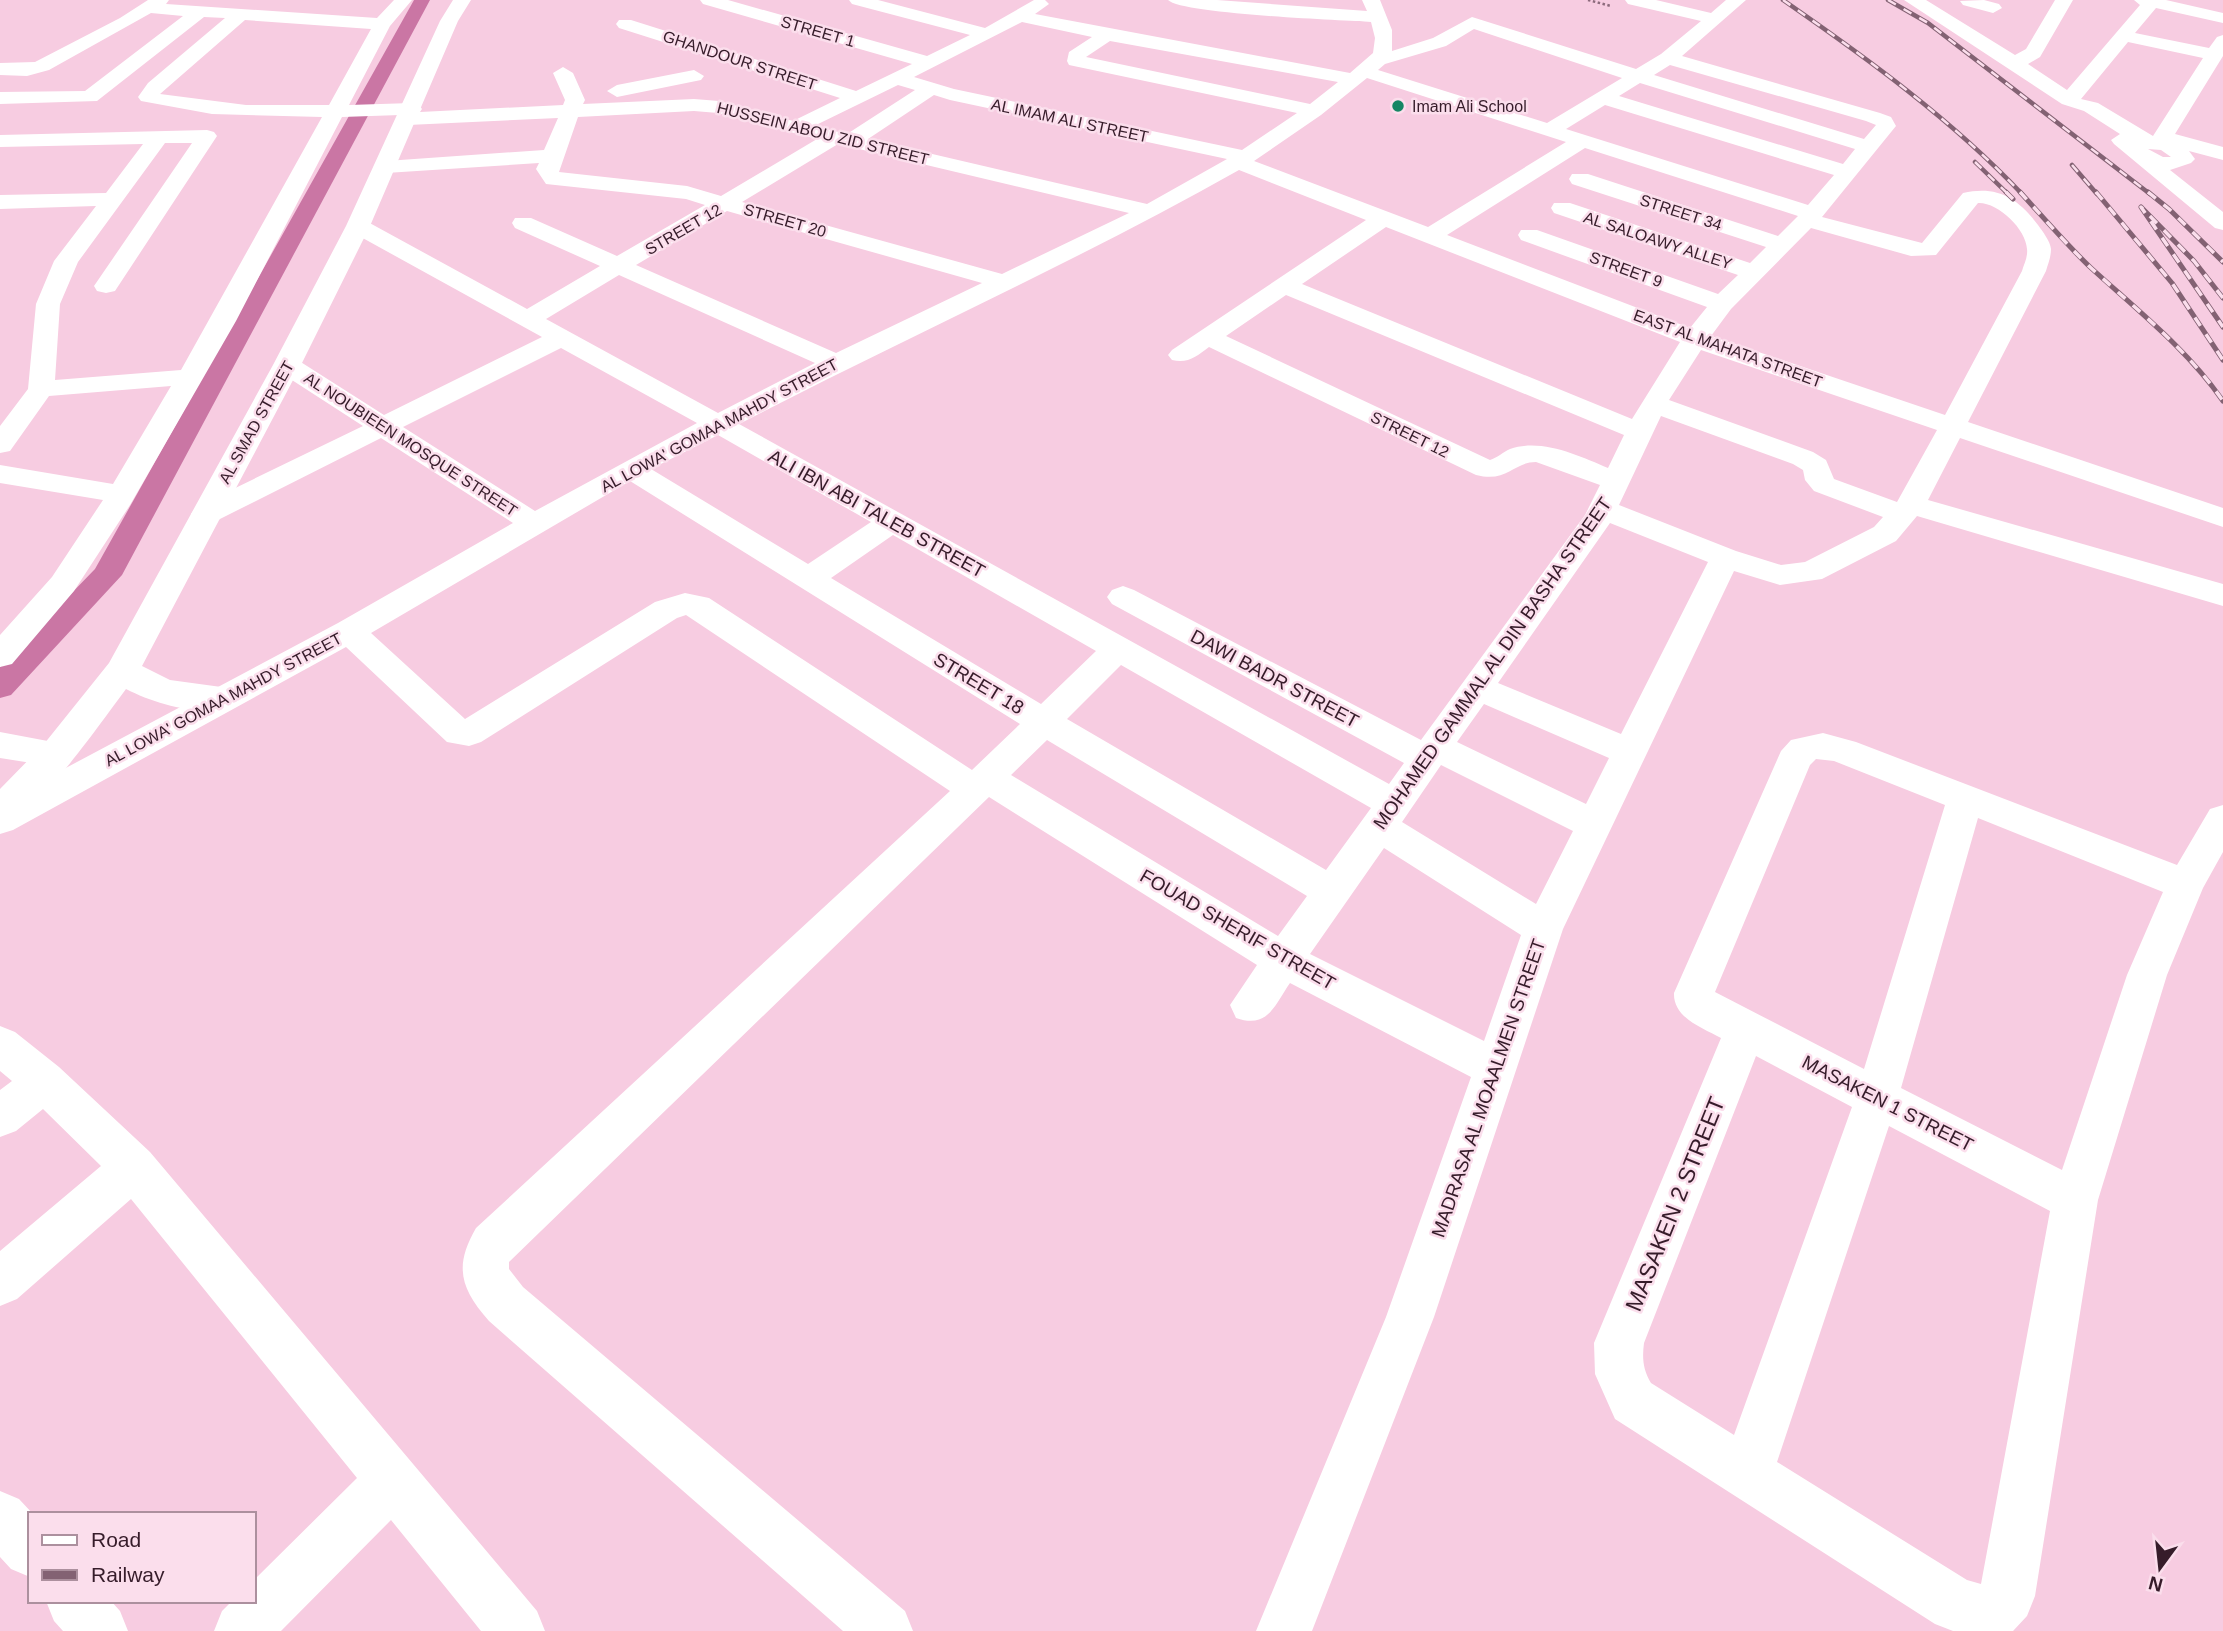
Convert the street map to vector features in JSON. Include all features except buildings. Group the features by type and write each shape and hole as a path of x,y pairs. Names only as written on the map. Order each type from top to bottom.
{"highway":[{"name":"AL SMAD STREET","path":"0,814 57,754 122,670 287,365 358,226 386,167 402,113 449,20 462,0"},
{"path":"122,670 136,681 174,694 223,698"}],"street":[{"path":"267,17 290,0"},
{"path":"0,656 63,583 120,494 344,112 382,24 403,0"},
{"name":"STREET 1","path":"709,0 927,62"},
{"path":"858,0 987,34"},
{"path":"795,128 987,34 1047,0"},
{"path":"1177,0 1232,4 1374,5 1384,34 1385,51 1367,71"},
{"path":"1634,0 1714,19"},
{"path":"1550,130 1668,58 1737,0"},
{"path":"1922,5 1967,4 1968,0 1993,8"},
{"path":"2015,63 2033,53 2064,0"},
{"path":"2216,0 2223,1"},
{"path":"2072,101 2138,19 2148,1 2223,18"},
{"path":"2,69 27,70 42,66 155,4 198,13 382,24"},
{"path":"1367,71 1458,34 1488,4"},
{"path":"1922,5 2072,101 2086,116 2148,145 2182,153 2223,154"},
{"path":"90,97 198,13"},
{"path":"148,97 155,87 240,15"},
{"path":"1020,16 1107,35 1314,72 1367,71 1912,249 1928,250 1971,198 2001,199 2034,236 2039,249 2034,271 1906,509 1885,534 1811,572 1780,575 1725,558 1603,509"},
{"path":"2138,19 2162,24"},
{"path":"1472,22 1640,77 1877,137 1884,121 1668,58"},
{"name":"GHANDOUR STREET","path":"625,24 855,97"},
{"path":"1107,35 1076,56 1076,61 1314,111"},
{"path":"2124,36 2218,42"},
{"path":"2148,145 2218,42"},
{"path":"2,69 41,46 70,50 149,49"},
{"name":"AL LOWA' GOMAA MAHDY STREET","path":"0,820 349,631 631,469 717,423 1002,281 1150,211 1242,160 1367,71"},
{"path":"1276,103 1314,72"},
{"path":"386,167 554,156 573,106 564,73"},
{"path":"573,106 694,76"},
{"name":"AL IMAM ALI STREET","path":"895,78 930,89 1242,160"},
{"name":"STREET 12","path":"528,320 726,203 930,89"},
{"name":"HUSSEIN ABOU ZID STREET","path":"0,98 148,97 195,106 402,113 573,106 707,105 1150,211"},
{"path":"1603,98 1848,172"},
{"path":"0,141 207,136 223,129 232,108"},
{"path":"2148,145 2157,161 2182,153 2201,122"},
{"path":"106,286 207,136"},
{"path":"0,445 41,389 48,304 57,278 66,261 159,137"},
{"name":"MOHAMED GAMMAL AL DIN BASHA STREET","path":"1251,1005 1603,509 1653,404 1695,339 1722,303 1810,217 1877,137"},
{"path":"1430,236 1582,141"},
{"path":"2148,145 2200,204 2223,223"},
{"path":"2182,153 2200,204"},
{"name":"STREET 20","path":"554,156 547,169 549,175 563,182 649,188 726,203 1002,281"},
{"name":"EAST AL MAHATA STREET","path":"1242,160 1695,339 2223,518"},
{"name":"STREET 34","path":"1580,179 1782,245"},
{"path":"0,202 112,199"},
{"name":"AL SALOAWY ALLEY","path":"1562,208 1754,272"},
{"path":"1181,355 1384,218"},
{"path":"523,223 836,363"},
{"name":"ALI IBN ABI TALEB STREET","path":"358,226 717,423 1118,649 1387,815 1543,929"},
{"name":"STREET 9","path":"1529,234 1722,303"},
{"path":"1286,286 1641,432"},
{"name":"STREET 12","path":"1208,337 1486,469 1507,466 1517,456 1533,454 1616,481"},
{"path":"206,514 561,338"},
{"name":"AL NOUBIEEN MOSQUE STREET","path":"287,365 535,524"},
{"path":"41,389 190,377"},
{"path":"1653,404 1803,458 1816,466 1819,480 1824,485 2223,595"},
{"name":"STREET 18","path":"631,469 1044,722 1332,892"},
{"path":"0,474 120,494"},
{"path":"808,579 892,522"},
{"name":"MADRASA AL MOAALMEN STREET","path":"1284,1631 1410,1317 1543,929 1725,558"},
{"name":"DAWI BADR STREET","path":"1123,597 1431,753 1593,824"},
{"name":"FOUAD SHERIF STREET","path":"349,631 453,728 459,733 469,733 666,610 685,604 698,606 981,783 1283,960 1495,1068"},
{"path":"885,1631 506,1304 488,1284 485,1270 487,1254 494,1244 981,783 1118,649"},
{"path":"1478,688 1629,752"},
{"name":"MASAKEN 1 STREET","path":"1965,799 1828,745 1811,745 1800,750 1694,993 1694,999 1702,1007 2075,1200"},
{"path":"8,746 57,754"},
{"path":"2185,884 1965,799 1877,1097 1747,1473 1955,1604 1982,1612 1994,1611 2007,1596 2075,1200 2147,975 2185,884 2223,820"},
{"name":"MASAKEN 2 STREET","path":"1746,1029 1619,1343 1616,1360 1620,1380 1633,1401 1747,1473"},
{"path":"0,1045 44,1081 134,1167 517,1631"},
{"path":"0,1117 44,1081"},
{"path":"0,1282 134,1167"},
{"path":"242,1631 394,1479"},
{"path":"0,1518 28,1548"},
{"path":"76,1603 100,1631"}],"waterway":[{"path":"0,687 107,575 422,0"}],"railway":[{"path":"1783,0 1938,115 2020,192"},
{"path":"1888,0 1928,23 2150,194"},
{"path":"1975,162 2008,194"},
{"path":"2072,165 2097,194"},
{"path":"2020,192 2081,258 2194,364 2223,401"},
{"path":"2096,192 2172,283 2223,360"},
{"path":"2148,192 2223,262"},
{"path":"2008,194 2013,199"},
{"path":"2223,298 2194,261 2141,207 2223,327"}],"place":[{"name":"Imam Ali School","path":"1398,106"}]}
